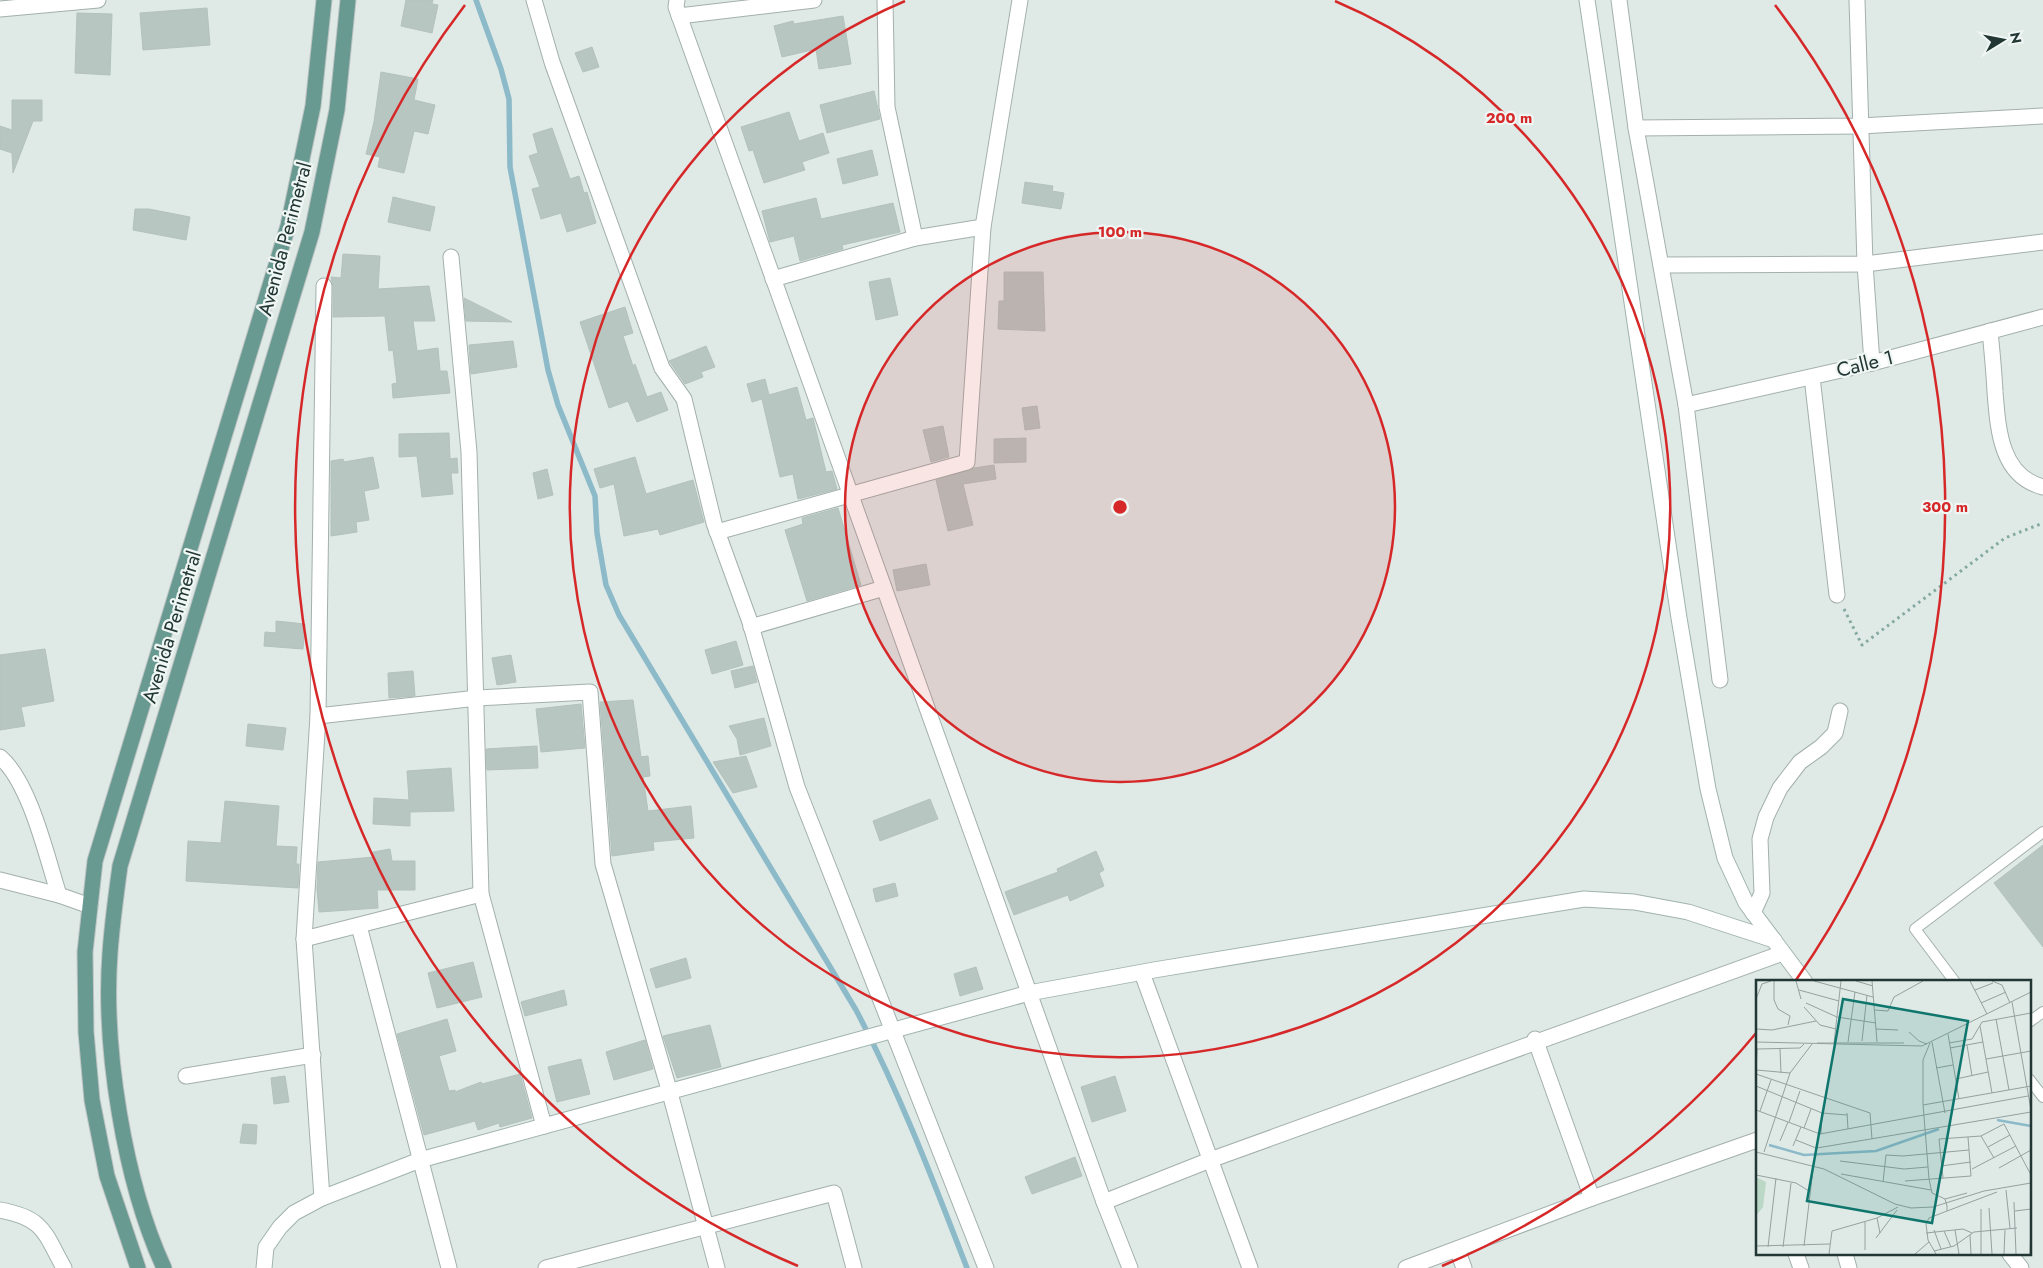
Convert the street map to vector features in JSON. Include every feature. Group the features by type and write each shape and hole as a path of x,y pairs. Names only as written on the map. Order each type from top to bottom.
{"main road":[{"name":"Avenida Perimetral","path":"138,1268 107,1176 92,1100 86,1032 85,952 95,861 288,226 313,106 324,0"},
{"name":"Avenida Perimetral","path":"164,1268 155,1247 131,1170 117,1096 111,1030 110,954 120,866 312,232 337,110 348,0"}],"street":[{"path":"0,9 98,0"},
{"path":"534,0 555,71 662,368 684,399 717,532 751,627 797,787 986,1268"},
{"path":"677,0 676,8 1104,1202 1130,1268"},
{"path":"679,16 814,0"},
{"path":"885,0 887,107 915,238"},
{"path":"717,532 967,462 983,226 1020,0"},
{"path":"1587,0 1679,618 1708,788 1725,858 1746,902 1803,980"},
{"path":"1619,0 1636,128 1663,265 1686,405 1720,680"},
{"path":"1857,0 1865,264 1872,363"},
{"path":"1636,128 1860,126 2043,116"},
{"path":"773,279 915,238 983,226"},
{"path":"1663,265 1865,264 2043,242"},
{"path":"451,257 469,452 481,894 544,1126"},
{"path":"322,1198 304,939 318,716 324,286"},
{"name":"Calle 1","path":"1686,405 1872,363 2043,317"},
{"path":"1990,331 1999,437 2010,464 2024,478 2043,487"},
{"path":"1812,376 1837,595"},
{"path":"751,627 884,588"},
{"path":"318,716 476,698 590,692 603,864 670,1093 717,1268"},
{"path":"1753,913 1762,893 1760,839 1766,817 1780,788 1800,762 1821,747 1835,733 1840,711"},
{"path":"0,757 8,763 24,792 59,895"},
{"path":"0,880 59,895 90,906"},
{"path":"304,939 481,894"},
{"path":"264,1268 266,1247 280,1227 294,1213 322,1198 420,1160 876,1037 1029,993 1584,899 1634,902 1688,912 1774,940"},
{"path":"359,926 450,1268"},
{"path":"1104,1202 1210,1160 1783,953"},
{"path":"1142,973 1250,1268"},
{"path":"1535,1041 1592,1198"},
{"path":"186,1076 313,1056"},
{"path":"1406,1268 1592,1198 1756,1142"},
{"path":"546,1268 579,1264 705,1226 834,1193 854,1268"},
{"path":"0,1210 27,1216 38,1224 64,1268"},
{"path":"1457,1249 1464,1268"},
{"path":"1797,1256 1801,1268"},
{"path":"2012,1256 2021,1268"}],"lane":[{"path":"1953,980 1915,929 2043,832"},
{"path":"2030,1021 2043,1012"},
{"path":"2030,1080 2043,1097"}],"path":[{"path":"1837,595 1862,645 2005,538 2043,523"}],"building":[{"path":"406,0 433,0 432,4 438,5 432,33 401,26"},
{"path":"207,8 210,45 143,50 140,13"},
{"path":"77,13 112,14 110,75 75,73"},
{"path":"843,16 851,64 819,69 816,49 782,57 774,26 793,21 794,24"},
{"path":"592,47 599,67 583,72 575,53"},
{"path":"381,72 418,79 414,100 435,105 428,134 414,131 404,173 378,167 380,157 366,154 374,122"},
{"path":"874,91 880,119 827,133 820,105"},
{"path":"12,100 42,100 42,121 33,121 13,173 12,153 0,149 0,126 12,130"},
{"path":"789,112 799,141 823,133 829,153 802,162 805,170 764,183 753,150 749,151 741,127"},
{"path":"552,128 570,179 579,176 584,193 587,192 596,223 567,232 561,213 541,219 532,189 540,187 529,156 538,153 533,134"},
{"path":"872,150 878,175 843,184 837,159"},
{"path":"1025,182 1053,186 1052,191 1064,193 1061,209 1022,203"},
{"path":"393,197 435,207 430,231 388,222"},
{"path":"816,198 821,219 893,203 900,232 842,245 843,249 800,261 794,236 770,242 762,211"},
{"path":"135,209 149,209 190,217 186,240 133,230"},
{"path":"343,254 380,256 378,289 429,286 435,321 413,321 417,351 438,348 440,371 447,371 450,393 393,398 392,384 397,383 393,350 389,351 385,316 333,317 333,286 331,277 341,278"},
{"path":"1004,272 1043,272 1045,331 998,329 999,301 1004,301"},
{"path":"890,278 898,315 876,320 869,282"},
{"path":"464,298 512,322 466,321"},
{"path":"625,307 633,333 623,336 633,366 635,364 647,397 661,392 668,410 637,422 628,401 609,408 580,322"},
{"path":"513,341 517,367 471,374 469,345"},
{"path":"706,346 715,367 701,372 703,377 685,384 669,361"},
{"path":"765,379 769,395 797,387 806,420 813,418 826,472 832,471 837,489 798,499 793,474 780,477 762,399 752,402 747,384"},
{"path":"1037,406 1040,428 1025,430 1022,408"},
{"path":"943,426 949,457 931,462 923,430"},
{"path":"449,433 450,459 457,458 458,473 451,473 453,494 422,497 417,456 399,457 399,434"},
{"path":"1026,438 1026,462 994,463 994,439"},
{"path":"373,457 379,488 364,491 369,520 356,522 357,532 331,536 331,461 343,459 344,462"},
{"path":"635,457 646,494 693,480 704,522 660,535 658,529 624,536 614,484 600,488 594,469"},
{"path":"994,465 996,479 963,484 973,525 948,531 936,480 974,468"},
{"path":"547,469 553,495 538,499 533,473"},
{"path":"838,508 861,585 807,601 785,530 803,524 802,518"},
{"path":"926,564 930,585 897,591 893,570"},
{"path":"276,621 305,624 303,649 264,646 265,632 276,633"},
{"path":"736,641 743,665 712,674 705,650"},
{"path":"45,649 54,701 21,707 25,726 0,730 0,655"},
{"path":"511,655 516,682 497,685 492,658"},
{"path":"753,666 757,682 735,688 731,671"},
{"path":"413,671 415,696 389,698 388,673"},
{"path":"633,700 641,757 648,756 650,776 643,777 648,811 691,806 694,838 653,842 654,850 612,856 600,702"},
{"path":"581,704 585,748 541,752 536,709"},
{"path":"764,718 771,746 740,755 737,739 729,726"},
{"path":"248,724 286,728 283,750 246,746"},
{"path":"537,746 538,768 487,770 486,749"},
{"path":"746,756 757,787 733,793 713,762"},
{"path":"451,768 454,811 410,812 410,826 373,824 374,798 409,800 407,771"},
{"path":"930,799 938,819 880,841 873,821"},
{"path":"225,801 279,806 276,846 297,847 296,864 299,864 298,888 186,881 188,841 221,843"},
{"path":"2043,845 2043,947 1994,883"},
{"path":"390,849 392,861 415,861 415,890 377,890 378,908 319,912 317,889 318,862 374,857 373,852"},
{"path":"1096,851 1104,870 1099,873 1104,886 1070,901 1068,895 1014,915 1005,892 1058,872 1057,869"},
{"path":"895,883 898,896 876,902 873,889"},
{"path":"686,958 691,978 656,988 650,969"},
{"path":"473,962 482,997 437,1008 428,973"},
{"path":"976,967 983,989 960,996 954,974"},
{"path":"564,990 567,1005 525,1016 521,1002"},
{"path":"447,1019 456,1051 439,1056 449,1091 455,1090 455,1092 481,1082 482,1084 520,1074 532,1118 500,1127 499,1123 478,1130 475,1121 424,1135 397,1034"},
{"path":"710,1025 721,1067 677,1078 663,1036"},
{"path":"645,1040 653,1069 614,1080 606,1052"},
{"path":"581,1059 590,1094 557,1102 548,1067"},
{"path":"285,1076 289,1102 274,1104 271,1078"},
{"path":"1115,1076 1126,1111 1092,1122 1081,1087"},
{"path":"243,1124 257,1125 256,1144 240,1143"},
{"path":"1075,1157 1082,1176 1032,1194 1025,1177"}],"waterway":[{"path":"476,0 501,69 509,99 510,167 548,370 558,405 595,496 597,533 606,585 619,615 856,1010 887,1073 929,1170 967,1268"}]}
